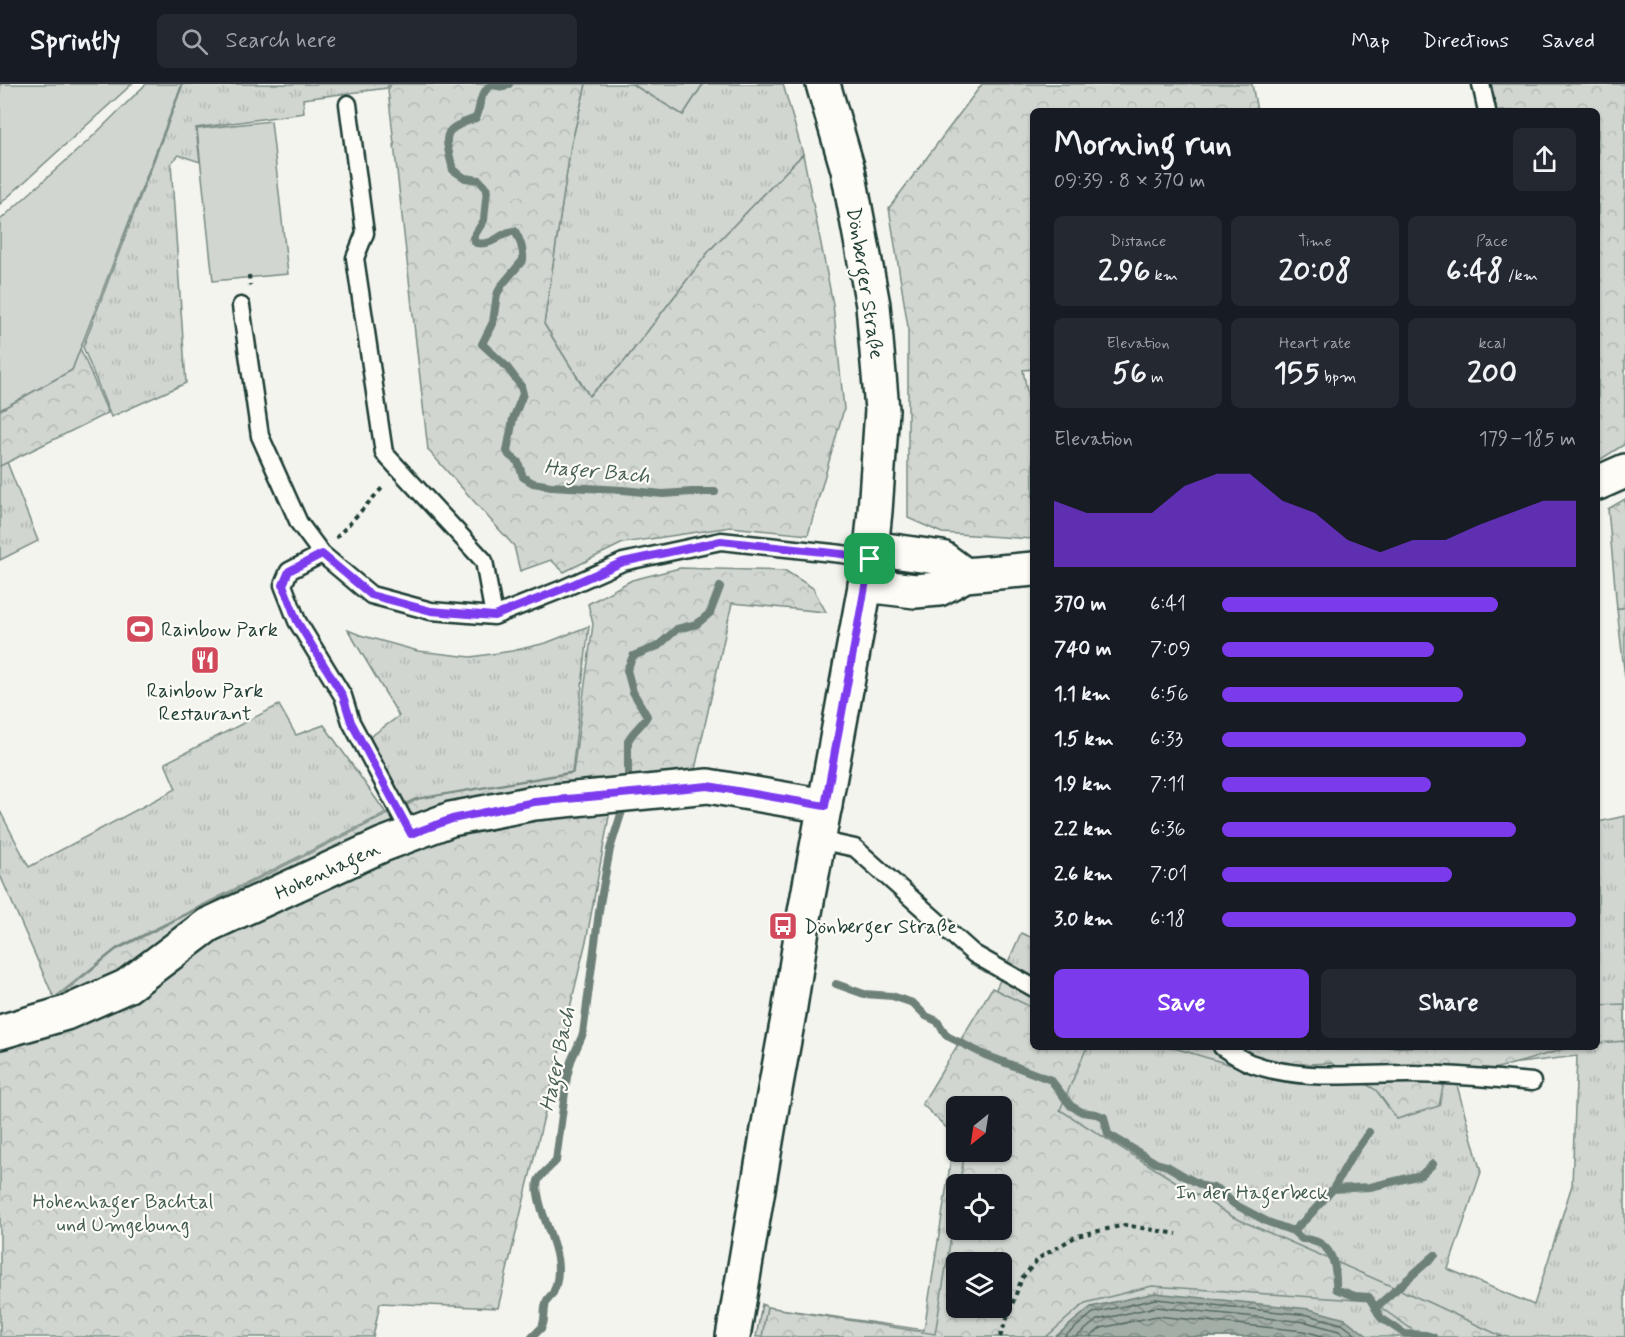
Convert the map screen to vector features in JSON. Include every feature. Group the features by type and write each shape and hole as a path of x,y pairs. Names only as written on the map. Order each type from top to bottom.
{"street":[{"name":"Dönberger Straße","path":"733,1337 869,564 882,410 873,305 848,170 823,84"},
{"path":"1600,482 1625,471"},
{"path":"869,564 915,591 939,589 965,575 1030,570"},
{"name":"Hohenhagen","path":"0,1032 66,1013 127,987 208,925 382,845 452,819 534,802 708,786 825,806"}],"lane":[{"path":"1481,84 1486,108"},
{"path":"348,104 364,233 355,258 384,453 484,561 494,616"},
{"path":"241,306 260,436 299,523 322,554 371,595 431,611 494,616 623,562 721,541 842,554 869,564"},
{"path":"322,554 289,571 283,585 297,621 343,696 351,722 411,834"},
{"path":"819,840 855,849 974,954 1030,986"},
{"path":"1227,1050 1251,1063 1278,1071 1313,1075 1411,1074 1532,1082"}],"path":[{"path":"350,521 376,494"},
{"path":"1000,1337 1023,1278 1039,1258 1077,1236 1125,1226 1177,1234"}],"green space":[{"path":"0,84 132,84 0,204"},
{"path":"146,84 182,84 72,370 0,410 0,220 89,140"},
{"path":"183,84 389,84 387,88 303,99 304,113 196,128 200,162 179,155 171,163 186,383 111,417 83,347"},
{"path":"391,84 586,84 571,145 544,324 589,396 624,362 710,250 803,154 833,304 844,409 808,535 731,527 623,543 564,572 551,560 520,571 514,546 428,450 388,90"},
{"path":"586,84 632,84 683,115 703,84 783,84 803,154 710,250 624,362 589,396 544,324 571,145"},
{"path":"632,84 703,84 683,115"},
{"path":"982,84 1252,84 1256,108 1030,108 1030,369 1023,370 1030,408 1030,539 942,533 908,518 908,327 889,208"},
{"path":"1491,84 1625,84 1625,444 1600,460 1600,108 1496,108"},
{"path":"271,121 288,274 213,281 197,129"},
{"path":"80,348 108,413 0,466 0,410 72,370"},
{"path":"7,462 38,541 0,560 0,465"},
{"path":"1625,499 1625,607 1617,609 1608,509"},
{"name":"Hohenhager Bachtal und Umgebung","path":"680,568 786,571 813,588 826,612 732,603 694,774 616,778 587,937 498,1308 380,1303 373,1337 0,1337 0,1020 46,1007 116,950 418,799 573,773 593,624 588,604 632,580"},
{"path":"1625,607 1625,678 1617,609"},
{"path":"589,626 572,772 415,799 400,806 370,737 399,716 348,630 418,651 471,657 546,643"},
{"path":"279,705 296,735 324,725 386,813 117,948 54,998 0,875 0,811 29,867 176,789 165,763"},
{"name":"In der Hagerbeck","path":"1625,816 1625,1337 756,1337 762,1304 767,1307 924,1330 946,1191 946,1240 1012,1240 1012,1174 949,1174 951,1162 1012,1162 1012,1096 995,1096 968,1052 1021,933 1030,937 1030,1050 1600,1050 1600,822","holes":["1577,1056 1572,1185 1534,1305 1448,1269 1481,1172 1453,1071"]},
{"path":"992,988 1030,1007 1030,1050 1086,1050 1060,1110 1233,1217 1503,1337 1423,1337 1371,1301 1152,1286 1085,1303 1046,1337 762,1337 767,1307 935,1334 946,1267 946,1318 1012,1318 1012,1252 948,1252 950,1240 1012,1240 1012,1174 961,1174 963,1162 1012,1162 1012,1096 946,1096 946,1127 922,1104"},
{"path":"1625,1004 1625,1041 1600,1043 1600,1005"},
{"path":"1181,1050 1560,1050 1444,1082 1439,1106 1397,1119 1376,1090 1331,1063 1238,1067"}],"water":[{"path":"1155,1293 1309,1309 1345,1319 1369,1337 1055,1337 1091,1307"}],"waterway":[{"name":"Hager Bach","path":"509,84 504,87 491,85 482,97 476,118 450,131 447,141 453,170 465,178 479,180 487,189 484,220 473,238 476,243 494,241 506,233 515,231 522,249 523,260 497,294 493,322 482,344 506,366 521,386 523,394 513,419 507,451 509,455 518,462 523,477 533,483 663,494 715,492"},
{"name":"Hager Bach","path":"628,783 628,741 647,716 633,692 627,670 633,656 658,646 677,629 697,624 710,613 720,587"},
{"name":"Hager Bach","path":"532,1337 543,1324 546,1303 553,1293 558,1269 557,1257 542,1211 537,1183 556,1161 567,1077 571,1061 583,1034 600,904 610,849 622,811"},
{"path":"836,984 864,994 892,996 913,1003 926,1016 937,1021 947,1036 985,1055 1051,1080 1071,1106 1082,1112 1104,1117 1108,1134 1156,1163 1167,1166 1203,1186 1218,1189 1234,1204 1268,1222 1293,1231 1302,1239 1320,1243 1331,1255 1334,1263 1336,1289 1355,1296 1369,1297 1381,1318 1405,1334 1433,1337"},
{"path":"1293,1231 1333,1189 1369,1132"},
{"path":"1333,1189 1370,1187 1421,1175 1433,1164"},
{"path":"1375,1308 1435,1255"}],"place":[{"name":"Rainbow Park","path":"140,629"},
{"name":"Rainbow Park Restaurant","path":"205,660"},
{"name":"Dönberger Straße","path":"783,926"}],"route":[{"path":"721,541 870,559 825,806 708,786 534,802 452,819 411,834 351,722 343,696 297,621 283,585 289,571 322,554 371,595 431,611 494,616 623,562 721,541"}]}
